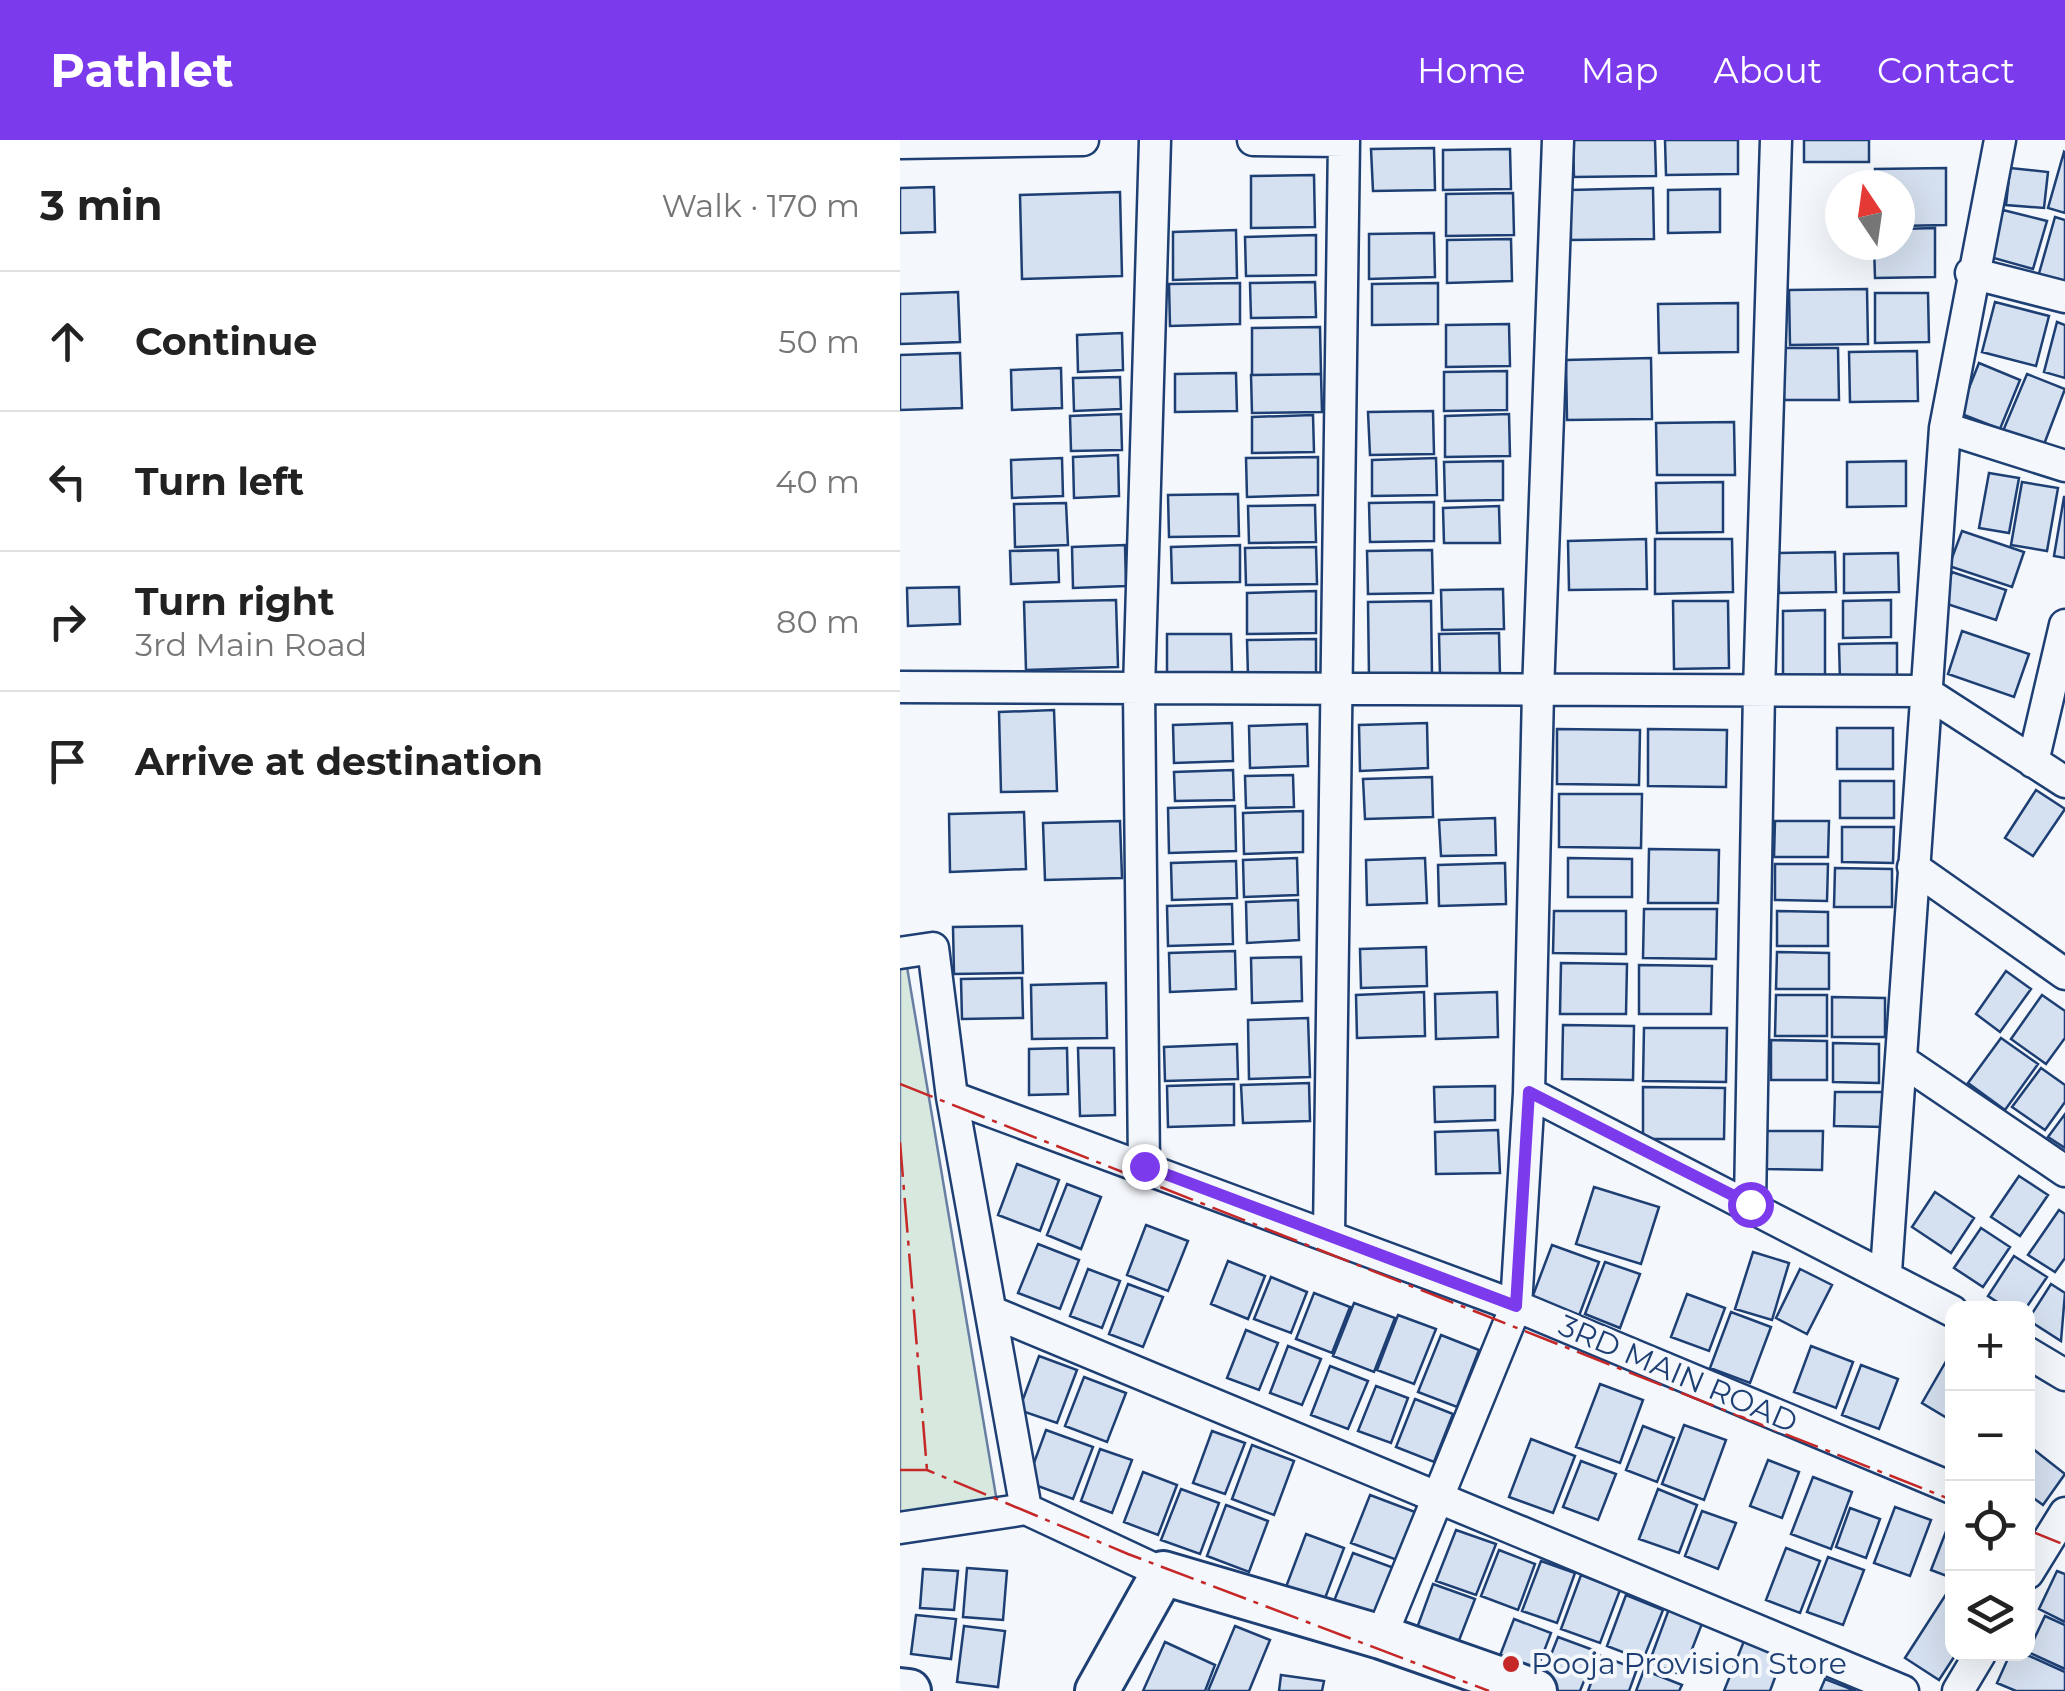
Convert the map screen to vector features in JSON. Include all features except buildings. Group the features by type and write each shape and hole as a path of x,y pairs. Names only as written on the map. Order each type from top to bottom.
{"main road":[{"path":"1097,1691 1163,1573 1381,1637 1535,1691"},
{"path":"900,1690 908,1691"}],"street":[{"path":"900,143 1084,140"},
{"path":"1144,1166 1140,690 1155,140"},
{"path":"1253,140 1344,140 1329,1235"},
{"path":"1381,1637 1516,1306 1529,1092 1538,692 1558,140"},
{"path":"1750,1204 1759,691 1776,140"},
{"path":"1886,1272 1904,1062 1924,691 1945,428 1971,273 2000,140"},
{"path":"1971,273 2065,297"},
{"path":"1945,428 2065,466"},
{"path":"2033,762 2060,666 2065,624"},
{"path":"900,686 1924,691 2065,782"},
{"path":"1913,867 2065,974"},
{"path":"900,953 933,948 952,1097 1026,1510"},
{"path":"1904,1062 2065,1170"},
{"path":"1529,1092 1886,1272 1945,1306"},
{"name":"3RD MAIN ROAD","path":"952,1097 1516,1306 1945,1485"},
{"path":"992,1312 1437,1501 1903,1691"},
{"path":"2035,1357 2065,1375"},
{"path":"900,1528 1026,1510 1163,1573"},
{"path":"2029,1571 2049,1521"},
{"path":"1958,1691 1976,1661"}],"shaded area":[{"path":"907,967 997,1502 900,1518 900,968"}],"power":[{"path":"900,1084 1945,1497"},
{"path":"900,1142 927,1470"},
{"path":"900,1470 927,1470 1128,1554 1489,1691"},
{"path":"2035,1533 2065,1545"}],"place":[{"name":"Pooja Provision Store","path":"1511,1664"}],"route":[{"path":"1144,1166 1516,1306 1529,1092 1750,1204"}]}
